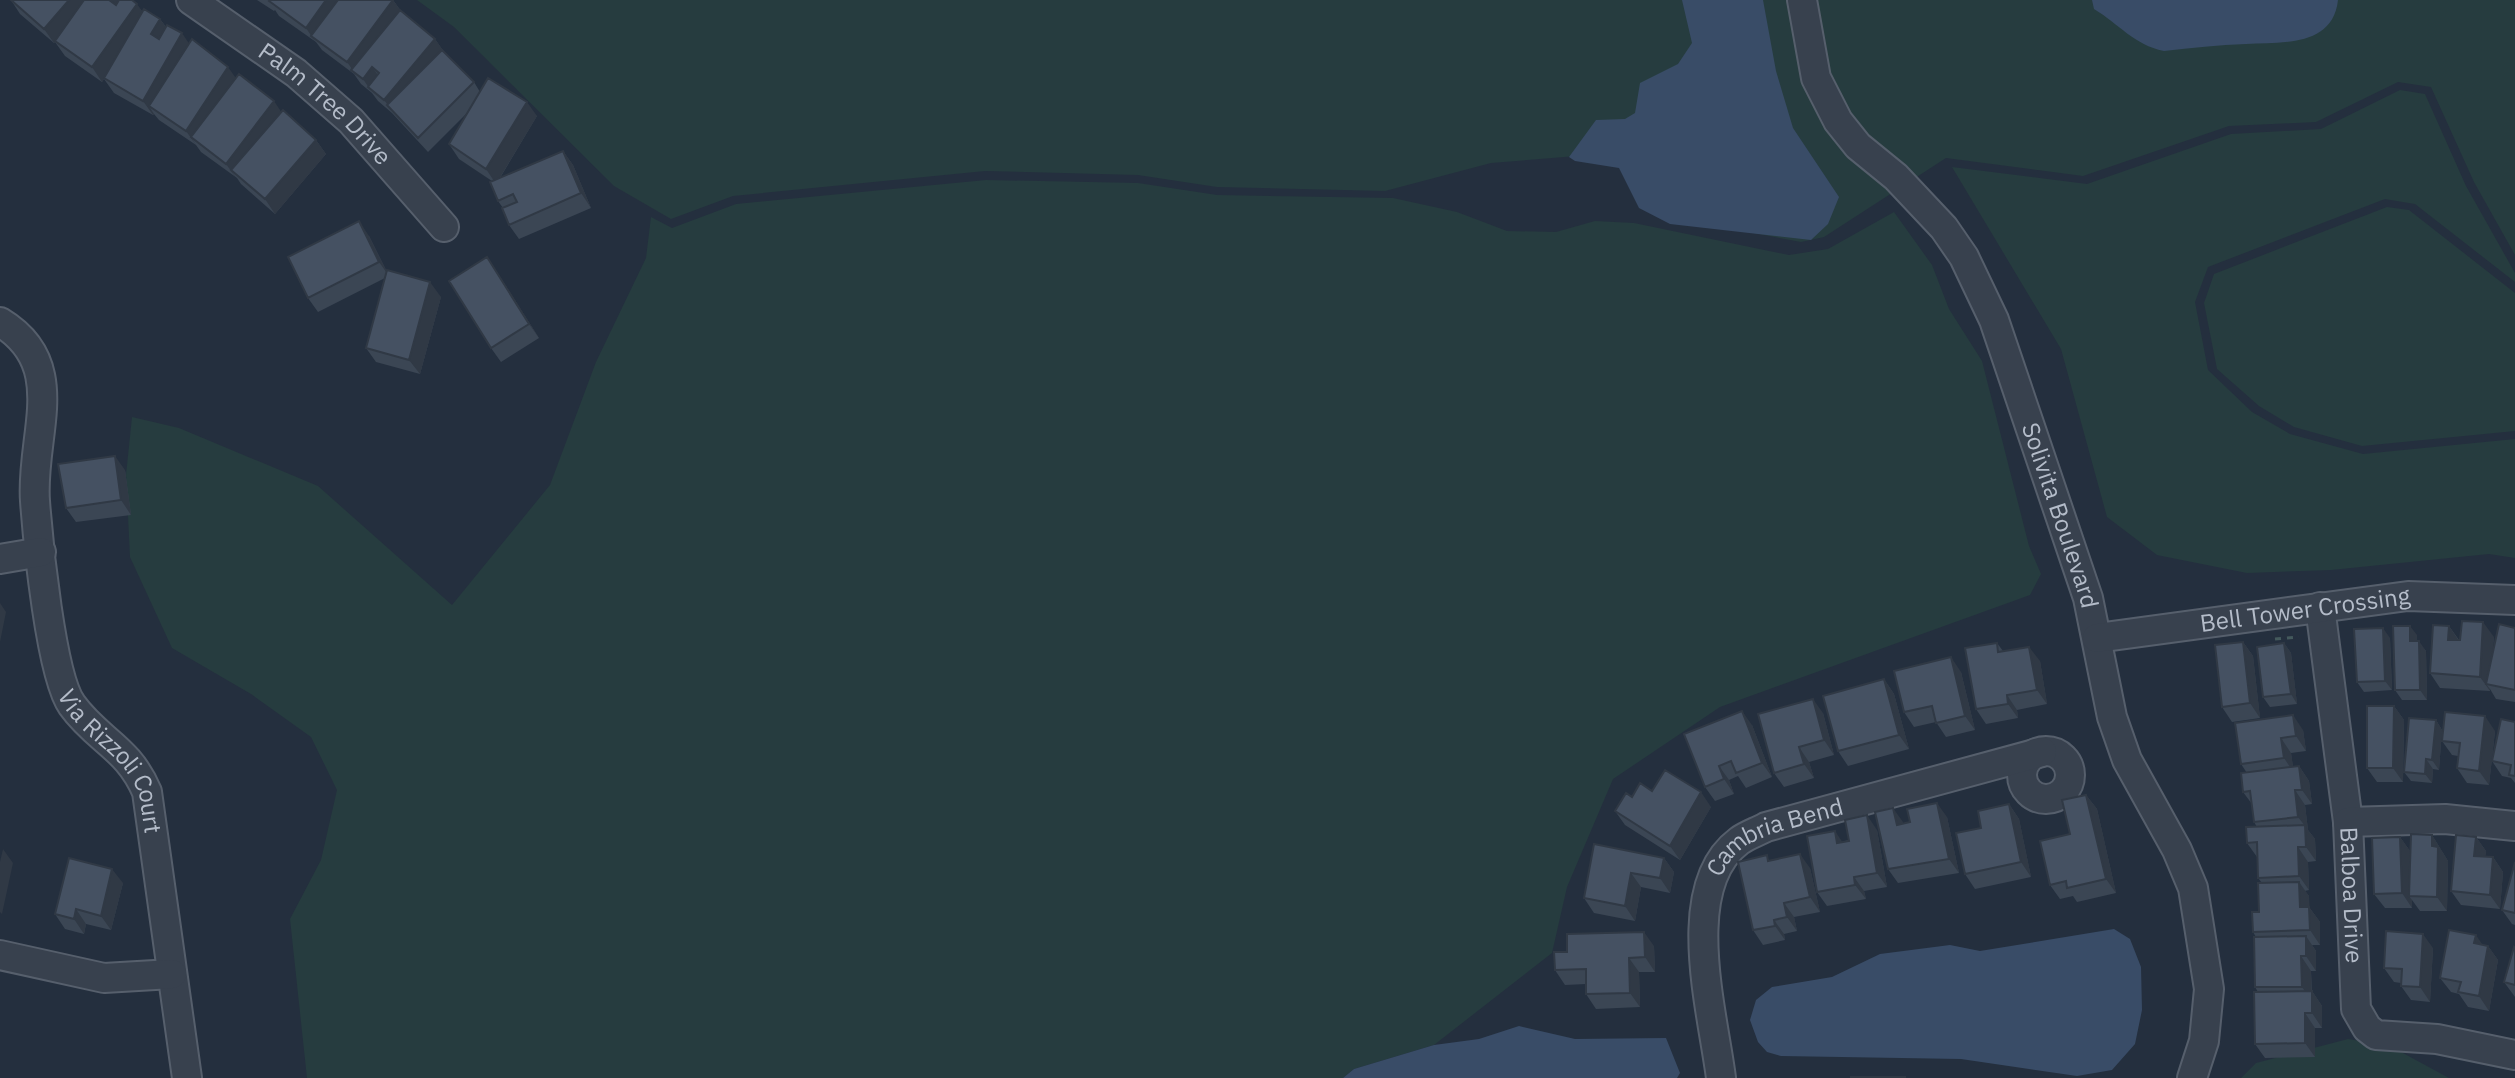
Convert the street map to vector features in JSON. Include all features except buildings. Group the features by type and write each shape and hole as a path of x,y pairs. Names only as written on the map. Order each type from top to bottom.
{"street":[{"name":"Palm Tree Drive","path":"191,0 296,73 351,121 444,227"},
{"name":"Solivita Boulevard","path":"1802,0 1816,78 1838,121 1870,158 1921,201 1957,247 1980,288 2088,598 2112,717 2127,760 2177,850 2193,888 2209,989 2204,1041 2192,1078"},
{"name":"Via Rizzoli Court","path":"0,322 24,341 43,377 34,470 41,552 57,670 69,702 84,720 136,767 147,792 187,1078"},
{"path":"0,559 41,552"},
{"name":"Bell Tower Crossing","path":"2097,638 2408,596 2515,600"},
{"name":"Balboa Drive","path":"2320,607 2348,822 2356,1009 2360,1020 2376,1035 2437,1039 2515,1055"},
{"name":"Cambria Bend","path":"1721,1078 1702,927 1704,899 1715,873 1737,842 1766,827 2042,752"},
{"path":"2348,822 2445,819 2515,826"},
{"path":"0,955 104,978 172,974"}],"green space":[{"path":"417,0 2515,0 2515,255 2474,182 2431,87 2398,82 2316,122 2229,126 2083,176 1946,158 1824,237 1801,242 1685,220 1626,152 1491,163 1385,191 1217,187 1138,175 985,171 733,196 671,219 614,186 454,27"},
{"path":"2400,90 2425,94 2466,186 2515,273 2515,282 2415,204 2385,199 2208,267 2195,302 2208,370 2252,412 2290,434 2363,454 2515,439 2515,558 2489,554 2331,570 2247,573 2157,555 2107,517 2061,349 1952,167 2087,184 2231,134 2321,129"},
{"path":"986,180 1138,183 1217,195 1393,198 1457,212 1507,231 1556,232 1595,221 1634,223 1789,255 1828,249 1894,212 1932,265 1949,309 1982,361 2029,546 2041,574 2030,595 1720,707 1613,779 1567,887 1552,953 1434,1045 1354,1069 1343,1078 307,1078 290,919 321,860 337,790 311,737 251,694 172,648 130,557 126,475 132,417 179,428 318,486 452,605 550,485 596,362 646,258 651,217 672,228 736,204"},
{"path":"2387,207 2409,210 2515,293 2515,431 2362,446 2294,427 2259,406 2217,369 2204,303 2214,274"},
{"path":"2348,1039 2390,1046 2449,1078 2241,1078 2256,1063"}],"water":[{"path":"1682,0 1763,0 1776,71 1793,128 1839,197 1828,224 1811,240 1670,224 1639,208 1619,168 1575,161 1569,157 1596,120 1625,119 1635,113 1640,83 1678,64 1692,43"},
{"path":"2092,0 2338,0 2327,26 2304,39 2164,51 2144,44 2127,33 2094,9"},
{"path":"2114,929 2130,939 2141,967 2142,1010 2135,1044 2112,1070 2077,1076 1961,1059 1781,1056 1767,1052 1758,1042 1750,1020 1756,1000 1772,987 1832,977 1880,954 1950,945 1980,951"},
{"path":"1519,1026 1575,1039 1666,1038 1680,1073 1677,1078 1343,1078 1354,1069 1434,1045 1479,1039"}]}
